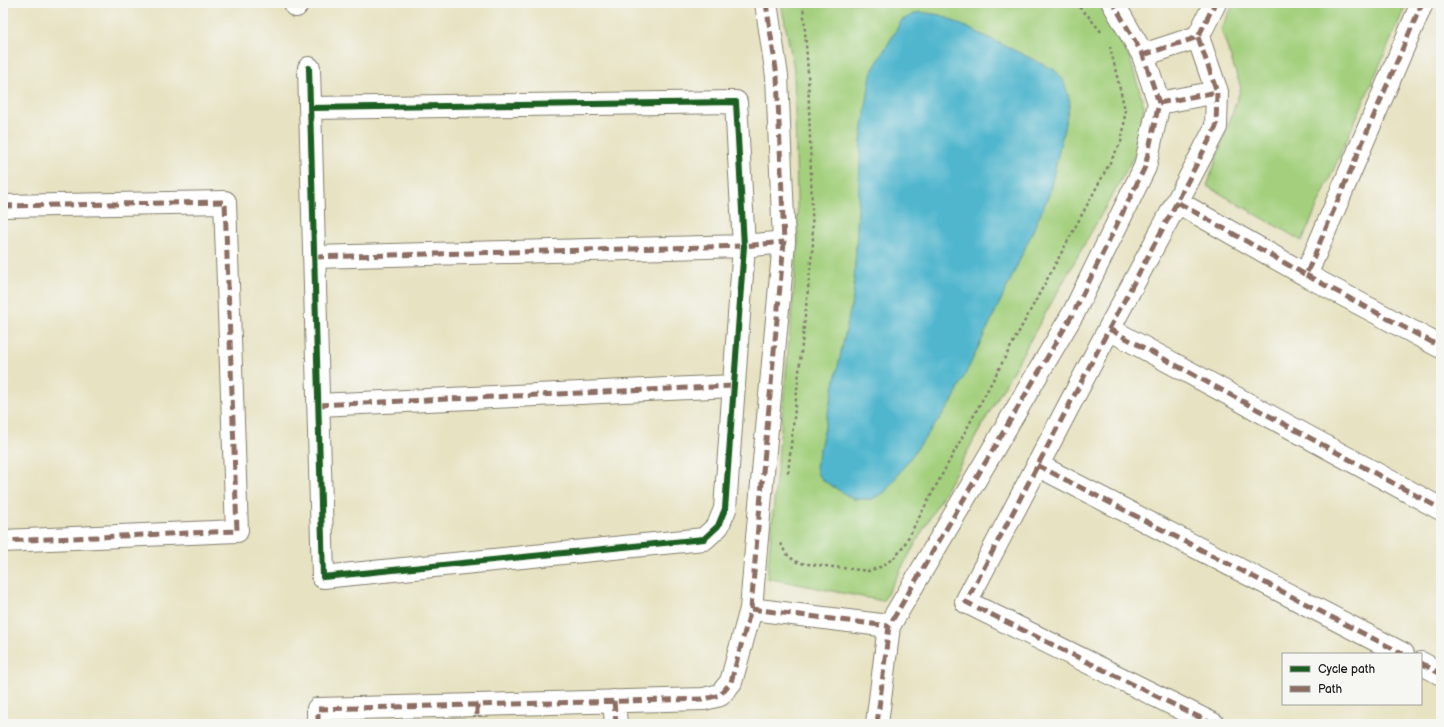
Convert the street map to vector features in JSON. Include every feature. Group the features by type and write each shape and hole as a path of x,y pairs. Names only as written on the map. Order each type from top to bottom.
{"street":[{"path":"318,724 318,709 477,714 614,701 704,699 720,695 731,682 751,609 784,242 777,76 766,3"},
{"path":"877,724 889,626 1074,312 1145,167 1159,103 1143,55 1114,3"},
{"path":"1143,55 1198,37 1215,3"},
{"path":"1306,275 1422,3"},
{"path":"1198,37 1217,92 1216,127 966,602 1213,724"},
{"path":"309,68 310,108 318,405 324,577 704,539 718,526 725,509 744,246 736,102 310,108"},
{"path":"1159,103 1217,92"},
{"path":"3,206 225,202 237,531 3,541"},
{"path":"1177,202 1306,275 1440,345"},
{"path":"314,257 744,246 784,242"},
{"path":"1109,329 1441,509"},
{"path":"318,405 734,386"},
{"path":"1037,466 1401,653"},
{"path":"751,609 889,626"},
{"path":"1422,664 1441,674"},
{"path":"614,701 616,724"}],"path":[{"path":"787,479 813,243 808,72 803,3"},
{"path":"1075,3 1089,17 1105,38"},
{"path":"782,537 781,544 783,550 789,557 799,563 869,571 880,567 894,558 902,549 1121,142 1124,127 1124,110 1111,48 1108,43"}],"green space":[{"path":"781,3 1097,3 1101,6 1130,59 1144,106 1136,153 883,601 767,578 798,243 794,69"},
{"path":"1234,3 1407,3 1302,241 1207,186 1241,88 1221,29"}],"water":[{"path":"919,12 941,15 1055,70 1064,81 1070,102 1049,195 1012,277 952,402 885,492 872,499 853,499 824,481 818,475 816,467 853,297 861,141 871,73 902,20"}],"marked path":[{"path":"318,724 318,709 704,699 720,695 731,682 751,609 784,242 777,76 766,3"},
{"path":"877,724 889,626 1074,312 1145,167 1159,103 1143,55 1113,3"},
{"path":"1143,55 1198,37 1215,3"},
{"path":"1159,103 1217,92 1216,127 1177,202 1306,275 1422,3"},
{"path":"1198,37 1217,92"},
{"path":"3,206 225,202 237,531 3,541"},
{"path":"1177,202 966,602 1213,724"},
{"path":"314,257 744,246 784,242"},
{"path":"1306,275 1441,347"},
{"path":"1109,329 1441,509"},
{"path":"318,405 734,386"},
{"path":"1037,465 1401,653"},
{"path":"751,609 889,626"},
{"path":"1422,664 1441,674"},
{"path":"614,701 616,724"},
{"path":"477,705 477,724"}],"cycle path":[{"path":"309,68 323,577 704,539 718,526 725,509 744,246 736,102 310,108"}]}
